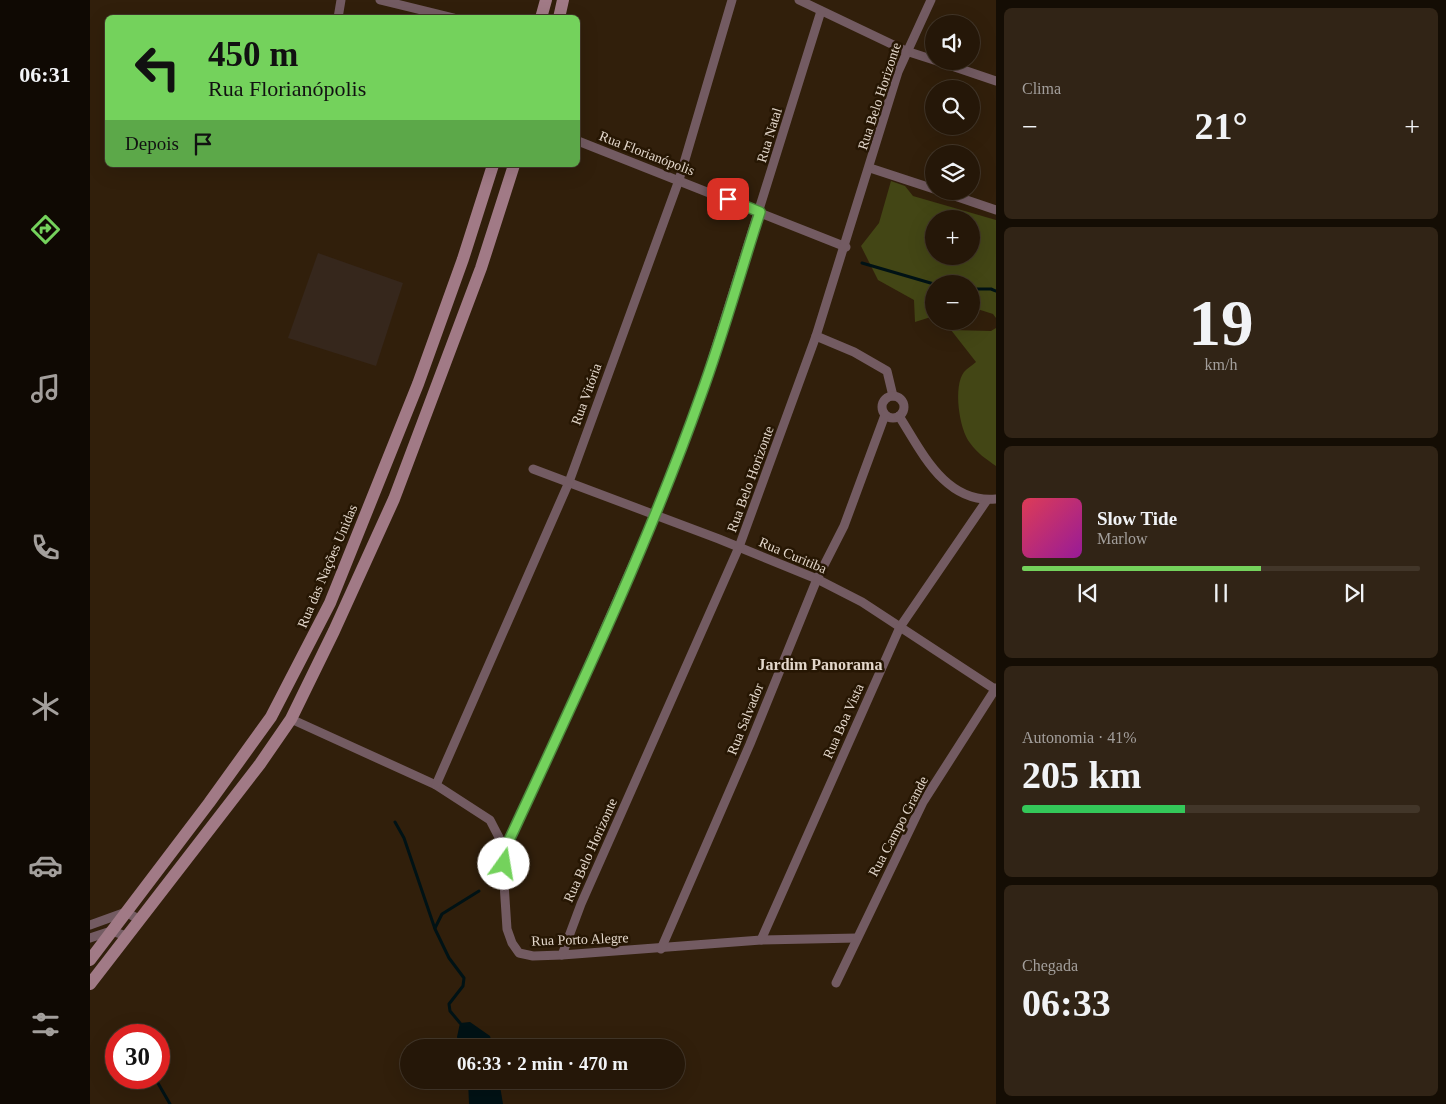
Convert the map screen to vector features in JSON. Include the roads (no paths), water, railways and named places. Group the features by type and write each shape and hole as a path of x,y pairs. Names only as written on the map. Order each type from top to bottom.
{"main road":[{"path":"542,15 546,0"},
{"path":"560,15 563,0"},
{"name":"Rua das Nações Unidas","path":"90,960 271,717 330,603 418,384 463,259 492,167"},
{"path":"90,984 260,764 291,719 334,631 394,499 481,268 513,167"},
{"path":"463,259 476,262 481,268"},
{"path":"330,603 320,637 326,638 334,631"}],"street":[{"path":"338,15 341,0"},
{"path":"380,0 442,15"},
{"name":"Rua Vitória","path":"436,785 568,482 680,180 732,0"},
{"path":"799,0 906,51 925,58"},
{"name":"Rua Belo Horizonte","path":"562,955 581,904 739,547 816,336 846,247 906,51 931,0"},
{"name":"Rua Natal","path":"505,849 573,701 655,514 701,395 760,212 821,11"},
{"path":"961,70 996,82"},
{"name":"Rua Florianópolis","path":"580,142 846,247"},
{"path":"870,168 925,186"},
{"path":"967,200 996,210"},
{"path":"816,336 854,352 887,371 893,396"},
{"path":"893,396 901,399 904,404 904,410 899,416 890,418 884,415 882,404 885,399 893,396"},
{"name":"Rua Salvador","path":"661,949 750,744 817,579 844,526 884,415"},
{"path":"899,416 929,464 942,480 966,496 991,500"},
{"name":"Rua Curitiba","path":"533,469 655,514 817,579 862,602 996,689"},
{"name":"Rua Boa Vista","path":"761,940 900,627 991,500"},
{"name":"Rua Campo Grande","path":"836,982 923,802 996,689"},
{"name":"Rua Porto Alegre","path":"291,719 436,785 490,820 505,849 507,929 512,944 519,953 526,956 661,949 761,940 857,938"},
{"path":"90,925 126,912 140,920"},
{"path":"90,938 111,931 127,936"}],"waterway":[{"path":"862,263 925,281"},
{"path":"980,289 996,291"},
{"path":"395,822 404,838 435,929 449,958 464,978 463,986 449,1004 450,1011 460,1023"},
{"path":"435,928 442,914 479,891"},
{"path":"161,1089 170,1104"}],"district":[{"name":"Jardim Panorama","path":"820,664"}]}
